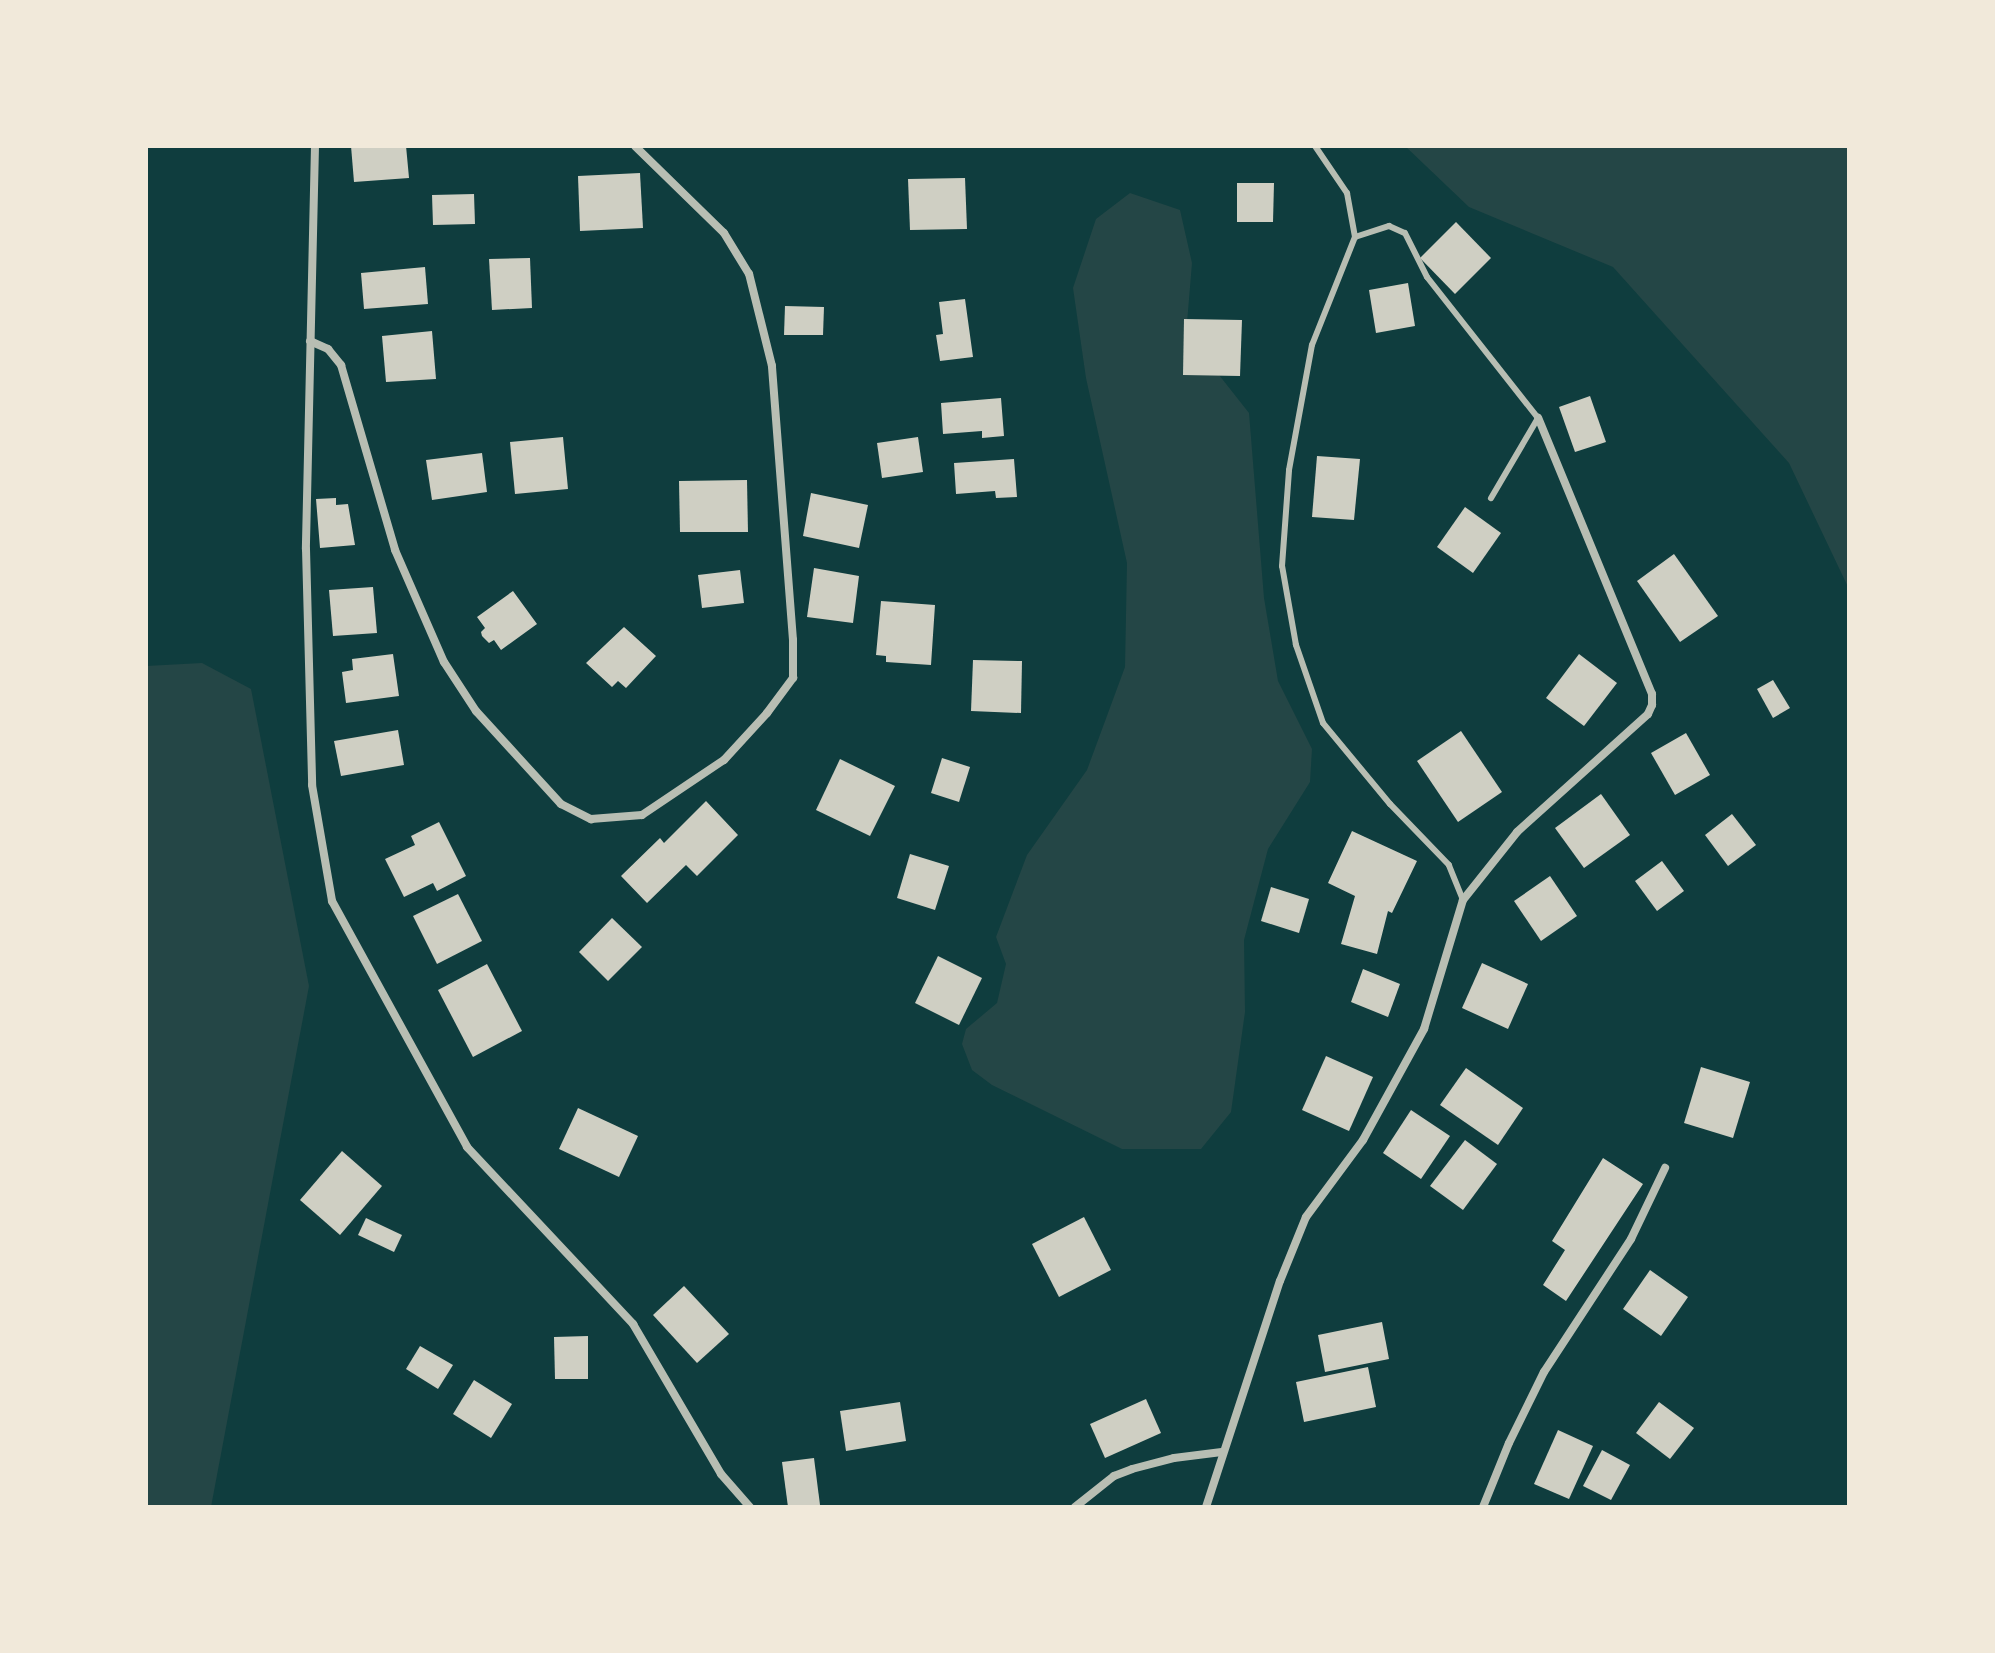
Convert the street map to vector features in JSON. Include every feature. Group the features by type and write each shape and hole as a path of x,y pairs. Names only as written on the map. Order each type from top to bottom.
{"street":[{"path":"315,146 306,549 312,785 332,901 467,1147 633,1324 721,1474 750,1507"},
{"path":"310,341 328,349 341,365 395,550 444,662 476,711 561,804 591,819 642,815 724,760 767,713 793,678 793,640 772,366 749,274 724,233 635,146"},
{"path":"1206,1507 1222,1452 1306,1217 1363,1140 1424,1029 1463,900 1517,832 1648,714 1652,705 1652,694 1538,418"},
{"path":"1483,1507 1509,1443 1544,1372 1631,1239 1665,1168"},
{"path":"1075,1507 1114,1476 1132,1469 1174,1458 1222,1452"}],"lane":[{"path":"1315,146 1347,193 1355,237 1312,345 1289,470 1282,566 1296,645 1323,723 1390,804 1449,865 1463,900"},
{"path":"1355,237 1389,226 1405,233 1427,277 1538,418 1491,498"}],"shaded area":[{"path":"1405,146 1849,146 1849,589 1789,463 1613,267 1469,207"},
{"path":"1130,193 1180,210 1192,263 1187,323 1208,361 1249,413 1264,598 1278,681 1312,749 1310,782 1268,849 1244,940 1245,1012 1231,1112 1201,1149 1122,1149 992,1085 972,1070 962,1044 966,1029 997,1003 1006,964 996,937 1027,855 1087,770 1125,667 1127,563 1086,378 1073,288 1096,219"},
{"path":"202,663 251,689 309,986 211,1507 146,1507 146,666"}],"building":[{"path":"351,146 406,146 409,178 354,182"},
{"path":"640,173 643,228 580,231 578,176"},
{"path":"965,178 967,229 910,230 908,179"},
{"path":"1237,183 1274,183 1273,222 1237,222"},
{"path":"474,194 475,224 433,225 432,195"},
{"path":"1456,222 1491,258 1455,294 1420,258"},
{"path":"530,258 532,308 492,310 489,259"},
{"path":"425,267 428,304 364,309 361,273"},
{"path":"1408,283 1415,326 1376,333 1369,290"},
{"path":"965,299 973,357 940,361 936,335 943,334 939,302"},
{"path":"785,306 824,307 823,335 784,335"},
{"path":"1184,319 1242,320 1240,376 1183,375"},
{"path":"432,331 436,379 386,382 382,336"},
{"path":"1590,396 1606,442 1575,452 1559,407"},
{"path":"1001,398 1004,436 982,438 982,431 943,434 941,403"},
{"path":"563,437 568,489 515,494 510,442"},
{"path":"918,437 923,472 882,478 877,443"},
{"path":"482,453 487,492 432,500 426,460"},
{"path":"1317,456 1360,459 1354,520 1312,517"},
{"path":"1014,459 1017,497 996,498 995,491 956,494 954,463"},
{"path":"747,480 748,532 680,532 679,481"},
{"path":"811,493 868,505 859,548 803,536"},
{"path":"336,498 336,505 348,504 355,545 320,548 316,499"},
{"path":"1465,507 1501,533 1473,573 1437,547"},
{"path":"1674,554 1718,616 1680,642 1637,581"},
{"path":"814,568 859,576 853,623 807,617"},
{"path":"740,570 744,603 702,608 698,575"},
{"path":"373,587 377,633 333,636 329,590"},
{"path":"513,591 537,624 501,650 494,640 489,643 482,636 485,628 477,617"},
{"path":"881,601 935,605 931,665 886,662 886,656 876,655"},
{"path":"624,627 656,656 626,688 618,681 612,687 586,663"},
{"path":"393,654 399,696 346,703 342,672 353,670 352,659"},
{"path":"1579,654 1617,683 1584,726 1546,698"},
{"path":"973,660 1022,661 1021,713 971,711"},
{"path":"1773,680 1790,708 1773,718 1757,689"},
{"path":"398,730 404,765 341,776 334,741"},
{"path":"1461,731 1502,792 1458,822 1417,761"},
{"path":"1686,733 1710,775 1675,795 1651,753"},
{"path":"942,758 970,767 959,802 931,793"},
{"path":"840,759 895,786 870,836 816,810"},
{"path":"1601,794 1630,835 1584,868 1555,828"},
{"path":"706,801 738,835 697,876 686,865 647,903 621,876 660,838 664,843"},
{"path":"1732,814 1756,845 1728,866 1705,835"},
{"path":"439,822 466,876 437,891 433,883 404,897 385,859 415,845 411,836"},
{"path":"1352,831 1417,861 1392,913 1388,911 1377,954 1341,944 1355,896 1328,883"},
{"path":"910,854 949,866 935,910 897,898"},
{"path":"1662,861 1684,891 1657,911 1635,881"},
{"path":"1550,876 1577,916 1541,941 1514,901"},
{"path":"1271,887 1309,899 1299,933 1261,921"},
{"path":"458,894 482,941 437,964 413,916"},
{"path":"612,918 642,947 608,981 579,952"},
{"path":"938,956 982,978 959,1025 915,1003"},
{"path":"1482,963 1528,984 1508,1029 1462,1008"},
{"path":"487,964 522,1031 473,1057 438,990"},
{"path":"1363,969 1400,984 1388,1017 1351,1002"},
{"path":"1326,1056 1373,1077 1349,1131 1302,1110"},
{"path":"1701,1067 1750,1082 1733,1138 1684,1123"},
{"path":"1466,1068 1523,1108 1498,1145 1440,1105"},
{"path":"578,1108 638,1136 619,1177 559,1149"},
{"path":"1411,1110 1450,1136 1421,1179 1383,1153"},
{"path":"1465,1140 1497,1164 1463,1210 1430,1186"},
{"path":"342,1151 382,1186 340,1235 300,1200"},
{"path":"1603,1158 1643,1184 1566,1301 1543,1285 1565,1250 1552,1241"},
{"path":"1084,1217 1111,1270 1059,1297 1032,1244"},
{"path":"366,1218 402,1235 394,1252 358,1235"},
{"path":"1650,1270 1688,1297 1661,1336 1623,1309"},
{"path":"684,1286 729,1334 697,1363 653,1315"},
{"path":"1382,1322 1389,1359 1325,1372 1318,1335"},
{"path":"588,1336 588,1379 555,1379 554,1337"},
{"path":"420,1346 453,1365 438,1389 406,1369"},
{"path":"1368,1367 1376,1407 1304,1422 1296,1382"},
{"path":"474,1380 512,1404 491,1438 453,1414"},
{"path":"1146,1399 1161,1433 1105,1458 1090,1424"},
{"path":"900,1402 906,1441 846,1451 840,1411"},
{"path":"1659,1402 1694,1428 1670,1459 1636,1433"},
{"path":"1558,1430 1593,1446 1569,1499 1534,1484"},
{"path":"1602,1450 1630,1465 1611,1500 1583,1486"},
{"path":"814,1458 820,1505 788,1507 782,1462"}]}
